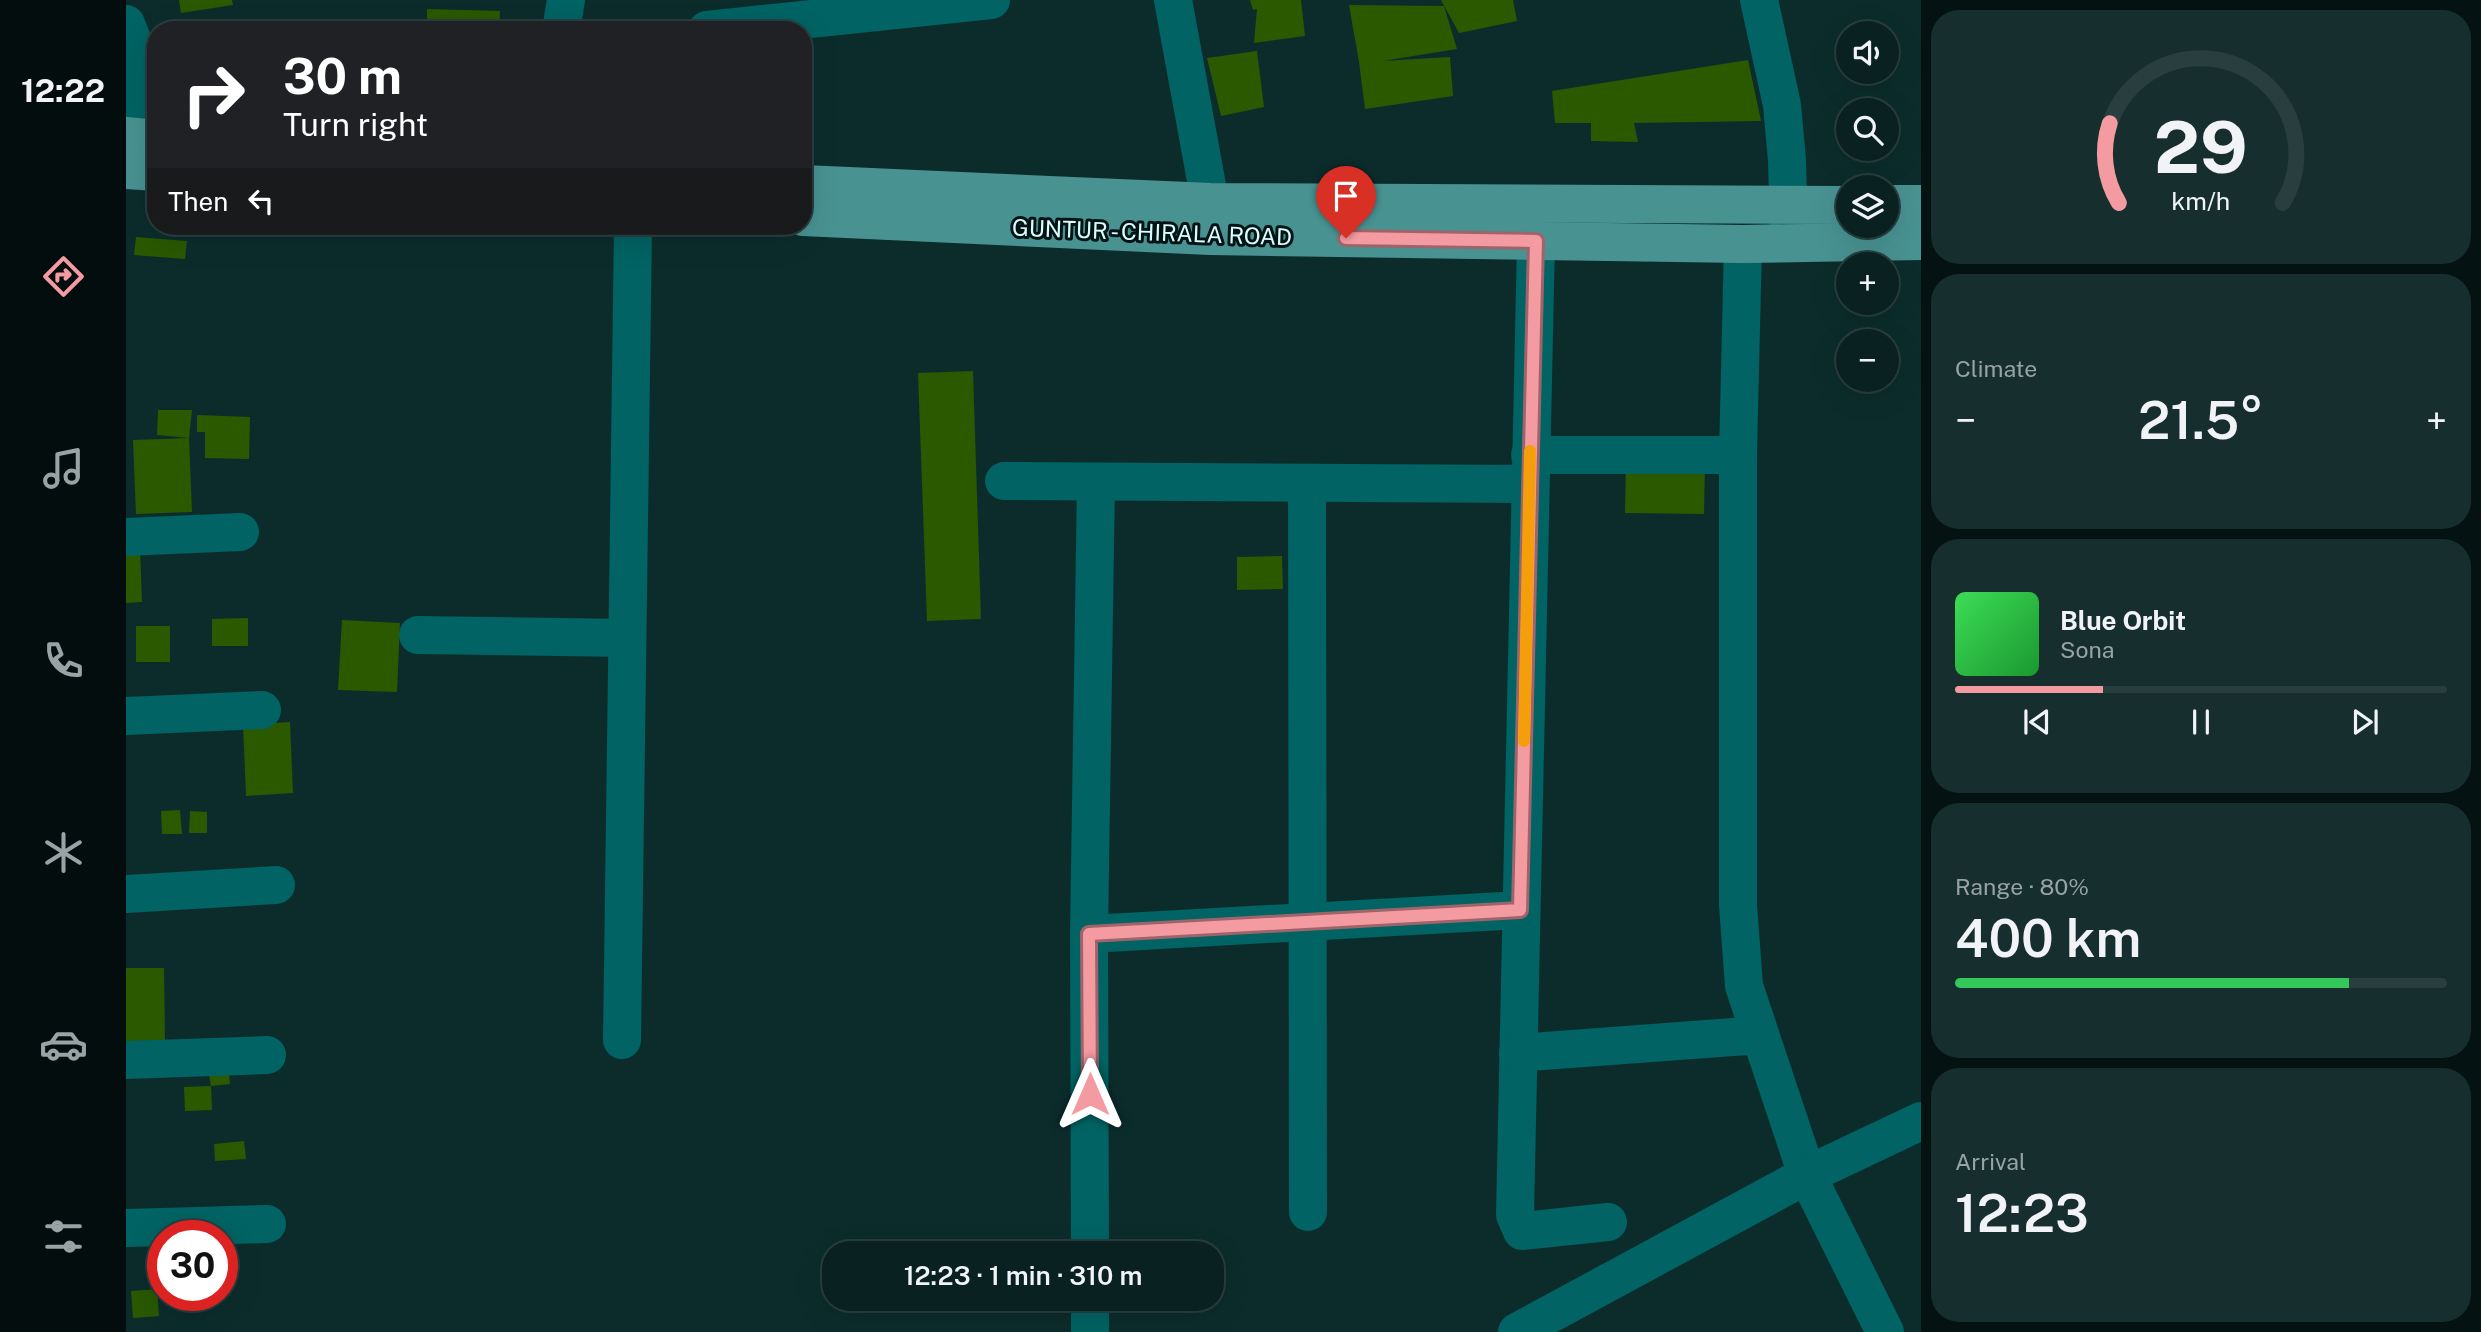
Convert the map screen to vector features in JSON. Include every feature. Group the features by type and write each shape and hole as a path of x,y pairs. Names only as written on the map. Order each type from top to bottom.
{"main road":[{"path":"135,145 147,160"},
{"name":"GUNTUR - CHIRALA ROAD","path":"812,184 1210,202 1836,205"},
{"path":"1899,205 1921,204"},
{"name":"GUNTUR - CHIRALA ROAD","path":"812,217 1210,236 1743,244 1921,241"}],"street":[{"path":"562,21 566,0"},
{"path":"792,21 991,0"},
{"path":"1173,0 1210,202"},
{"path":"1759,0 1782,105 1789,244"},
{"path":"126,24 135,43 138,70 135,145"},
{"path":"622,1040 633,235"},
{"path":"1536,241 1515,1215 1522,1231 1608,1222"},
{"path":"1743,244 1738,455 1738,905 1744,986 1807,1175 1885,1332"},
{"path":"1004,481 1307,483 1738,455"},
{"path":"1090,1241 1089,934 1096,482"},
{"path":"1307,483 1308,1212"},
{"path":"126,537 240,533"},
{"path":"418,635 627,638"},
{"path":"126,716 262,710"},
{"path":"126,894 276,885"},
{"path":"1089,934 1520,910"},
{"path":"1518,1053 1760,1035"},
{"path":"126,1060 267,1055"},
{"path":"1517,1332 1807,1175 1921,1121"},
{"path":"126,1228 267,1224"},
{"path":"1090,1311 1090,1332"}],"building":[{"path":"179,0 232,0 233,5 181,13"},
{"path":"1250,0 1301,0 1305,36 1254,43 1257,9 1253,10"},
{"path":"1441,0 1513,0 1517,21 1459,33"},
{"path":"1349,5 1444,6 1457,49 1382,61 1450,57 1453,96 1365,109"},
{"path":"427,9 500,11 499,21 427,21"},
{"path":"1257,51 1264,107 1221,116 1207,58"},
{"path":"1748,60 1761,121 1634,123 1638,142 1591,141 1591,123 1555,123 1552,91"},
{"path":"136,237 187,241 185,259 134,255"},
{"path":"973,371 981,619 927,621 918,373"},
{"path":"158,410 192,410 189,438 157,435"},
{"path":"197,415 250,417 249,459 205,458 205,432 197,432"},
{"path":"189,438 192,512 136,514 133,440"},
{"path":"1626,460 1705,461 1704,514 1625,513"},
{"path":"126,549 140,549 142,602 126,603"},
{"path":"1282,556 1283,589 1237,590 1237,557"},
{"path":"248,618 248,646 212,646 212,619"},
{"path":"342,620 400,623 397,692 338,690"},
{"path":"136,626 170,626 170,662 136,662"},
{"path":"290,722 293,793 246,796 243,725"},
{"path":"180,810 182,834 162,834 161,811"},
{"path":"190,811 207,812 207,833 189,833"},
{"path":"126,968 164,968 165,1045 126,1046"},
{"path":"229,1073 230,1084 211,1086 209,1075"},
{"path":"211,1086 212,1110 185,1111 184,1087"},
{"path":"244,1141 246,1159 215,1161 214,1144"},
{"path":"147,1290 147,1311 159,1311 159,1316 133,1318 131,1291"}],"slow traffic":[{"path":"1524,741 1530,451"}],"route":[{"path":"1090,1094 1089,934 1520,910 1536,241 1346,238"}]}
